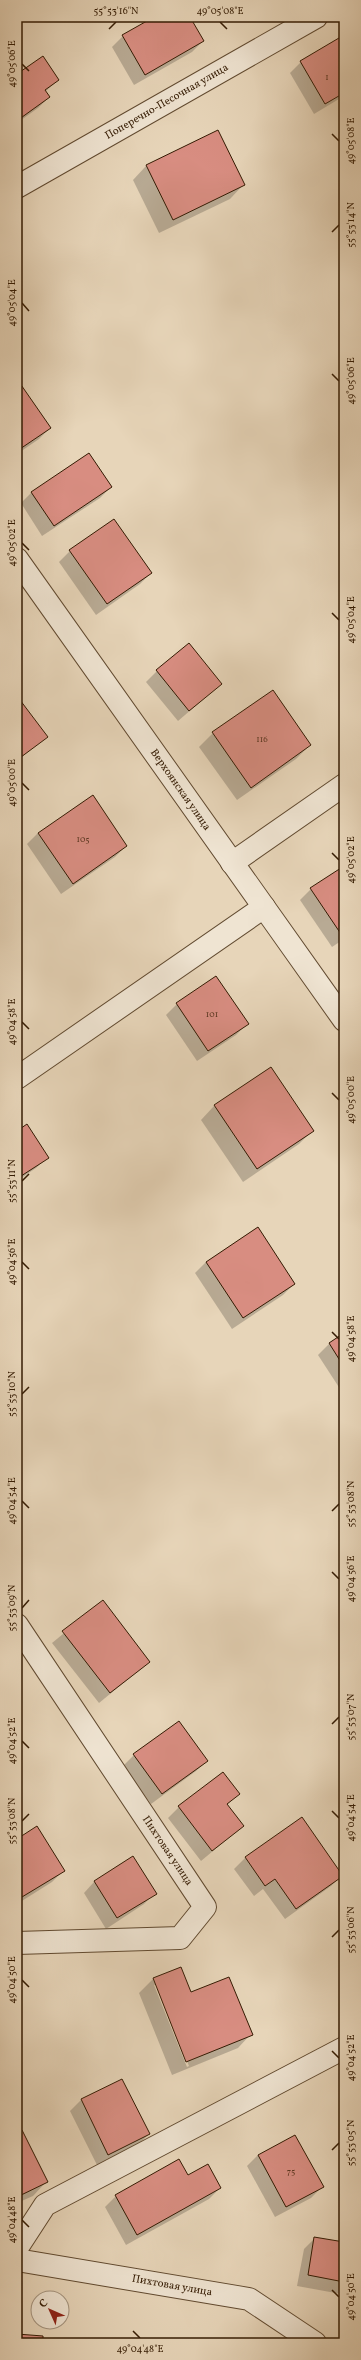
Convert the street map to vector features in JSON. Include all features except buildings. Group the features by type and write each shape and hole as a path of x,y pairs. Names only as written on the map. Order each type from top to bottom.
{"street":[{"name":"Поперечно-Песочная улица","path":"17,187 316,17"},
{"name":"Верхоянская улица","path":"17,559 344,1020"},
{"path":"232,863 344,785"},
{"path":"17,1078 264,907"},
{"name":"Пихтовая улица","path":"17,1625 205,1907 180,1938 17,1943"},
{"path":"17,2248 45,2205 344,2048"},
{"name":"Пихтовая улица","path":"17,2260 249,2300 315,2343"}]}
